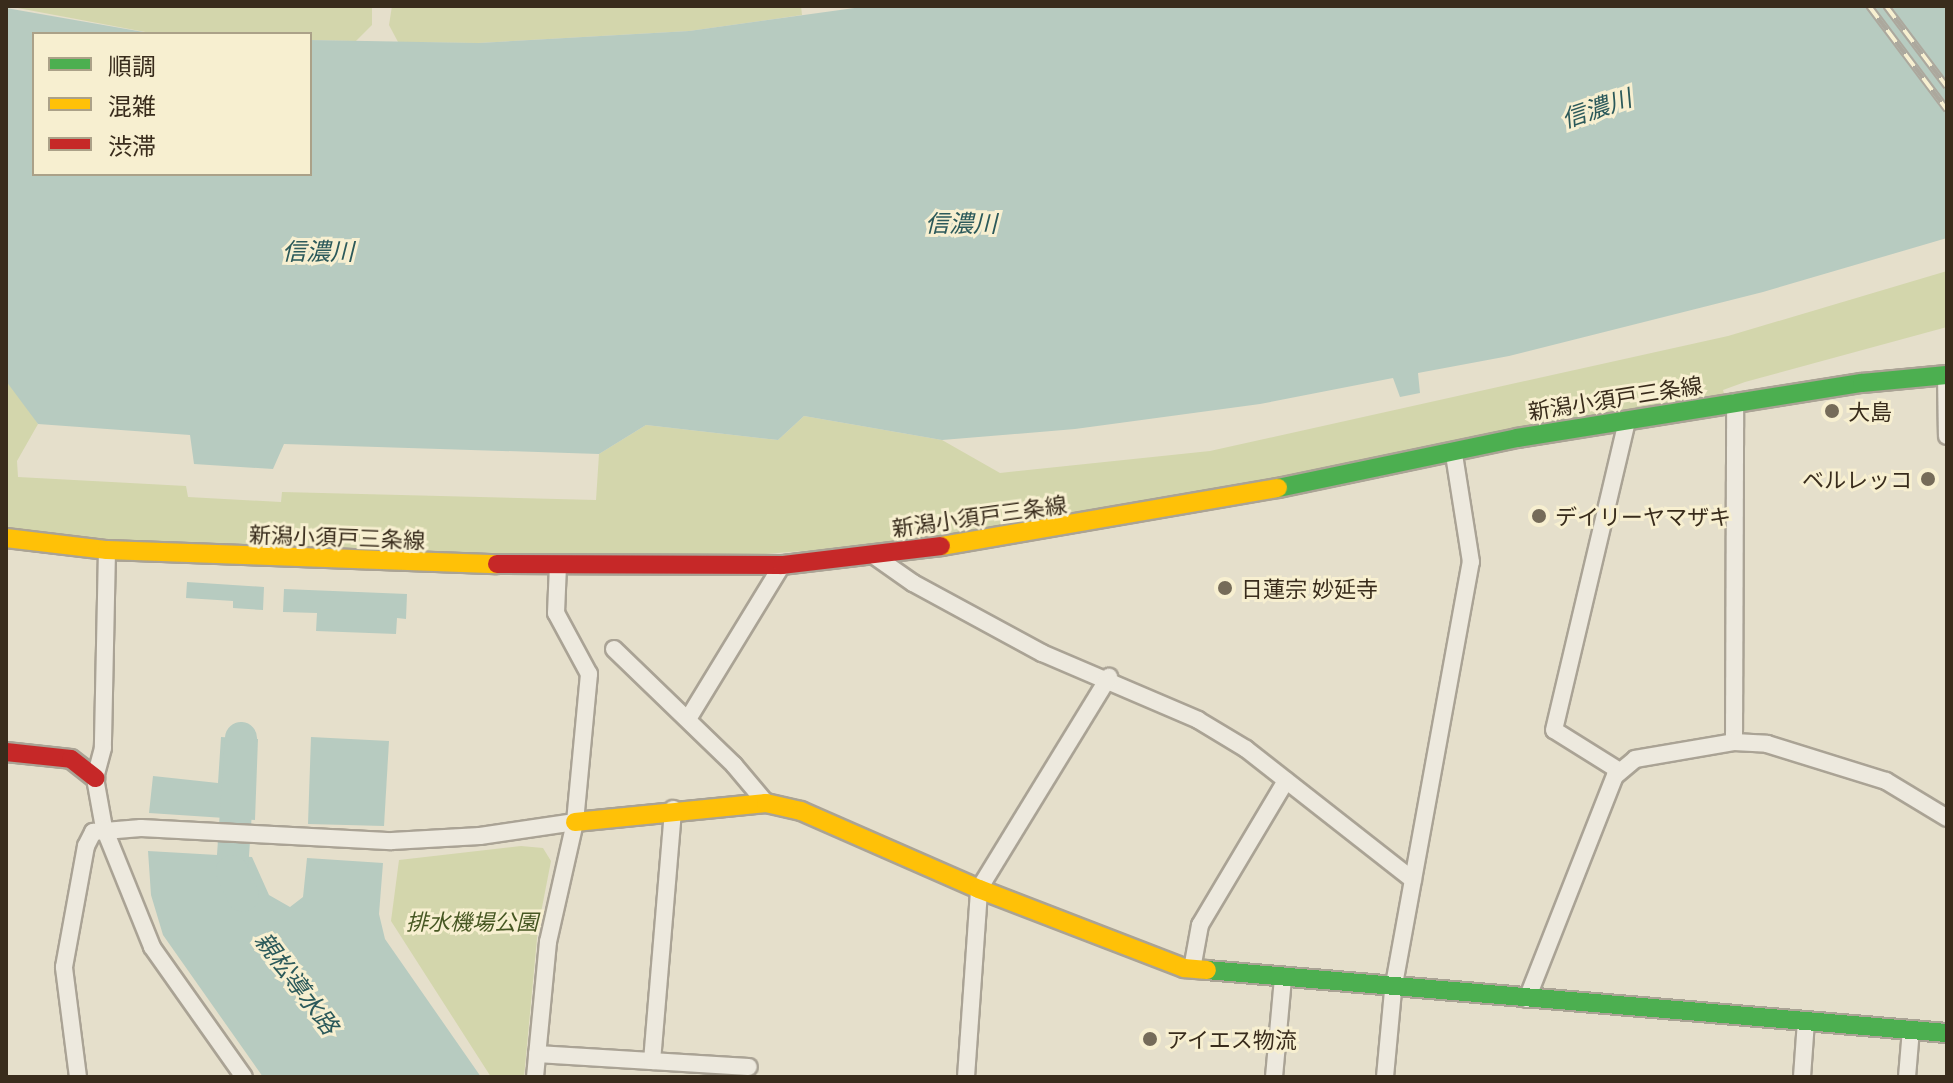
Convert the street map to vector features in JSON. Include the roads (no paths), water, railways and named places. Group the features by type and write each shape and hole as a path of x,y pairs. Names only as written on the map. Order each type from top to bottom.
{"main road":[{"name":"新潟小須戸三条線","path":"6,538 107,550 558,566 782,565 873,555 1186,507 1454,455 1517,438 1735,402 1946,375"},
{"path":"6,752 71,759 95,778"},
{"path":"575,822 673,809 766,803 801,811 979,889 1192,969 1393,990 1947,1033"}],"street":[{"path":"1946,375 1947,436"},
{"path":"1734,742 1735,402"},
{"path":"1618,770 1554,730 1627,420"},
{"path":"1385,1077 1393,990 1471,562 1454,455"},
{"path":"107,550 103,748 95,778 104,828 152,947 244,1077"},
{"path":"873,555 913,583 1042,653 1109,677 1198,720 1286,781 1413,880"},
{"path":"688,719 782,565"},
{"path":"535,1077 548,942 575,822 589,674 556,613 558,566"},
{"path":"614,649 688,719 766,803"},
{"path":"966,1077 979,889 1109,677"},
{"path":"1527,999 1618,770 1635,759 1734,742 1767,744 1886,781 1947,818"},
{"path":"1192,969 1200,925 1286,781"},
{"path":"652,1061 673,809"},
{"path":"78,1077 64,967 86,846 93,832 104,828 141,828 392,841 480,836 575,822"},
{"path":"1274,1077 1283,978"},
{"path":"1802,1077 1806,1021"},
{"path":"1907,1077 1911,1029"},
{"path":"537,1054 749,1067"}],"water":[{"name":"信濃川","path":"869,6 1947,6 1947,238 1763,292 1509,356 1418,373 1420,393 1400,397 1393,378 1260,404 1075,429 942,440 804,416 778,440 646,425 599,454 284,444 273,469 194,464 190,435 38,424 6,381 6,8 144,32 32,32 32,176 312,176 312,40 478,43 689,31"},
{"path":"187,582 264,587 263,610 233,608 233,601 186,598"},
{"path":"284,589 407,594 406,619 397,618 396,634 316,631 317,613 283,612"},
{"path":"221,737 258,739 255,820 149,813 153,776 218,783"},
{"path":"311,737 389,741 384,826 308,824"},
{"path":"148,851 252,857 269,895 290,907 303,897 307,858 383,863 379,914 385,939 481,1077 263,1077 163,935 151,895"}],"waterway":[{"name":"親松導水路","path":"241,738 232,871 243,896"}],"railway":[{"path":"1869,6 1947,110"},
{"path":"1886,6 1947,87"}],"place":[{"name":"大島","path":"1832,411"},
{"name":"ベルレッコ","path":"1928,479"},
{"name":"デイリーヤマザキ","path":"1539,516"},
{"name":"日蓮宗 妙延寺","path":"1225,588"},
{"name":"アイエス物流","path":"1150,1039"}],"park label":[{"name":"排水機場公園","path":"472,921"}]}
